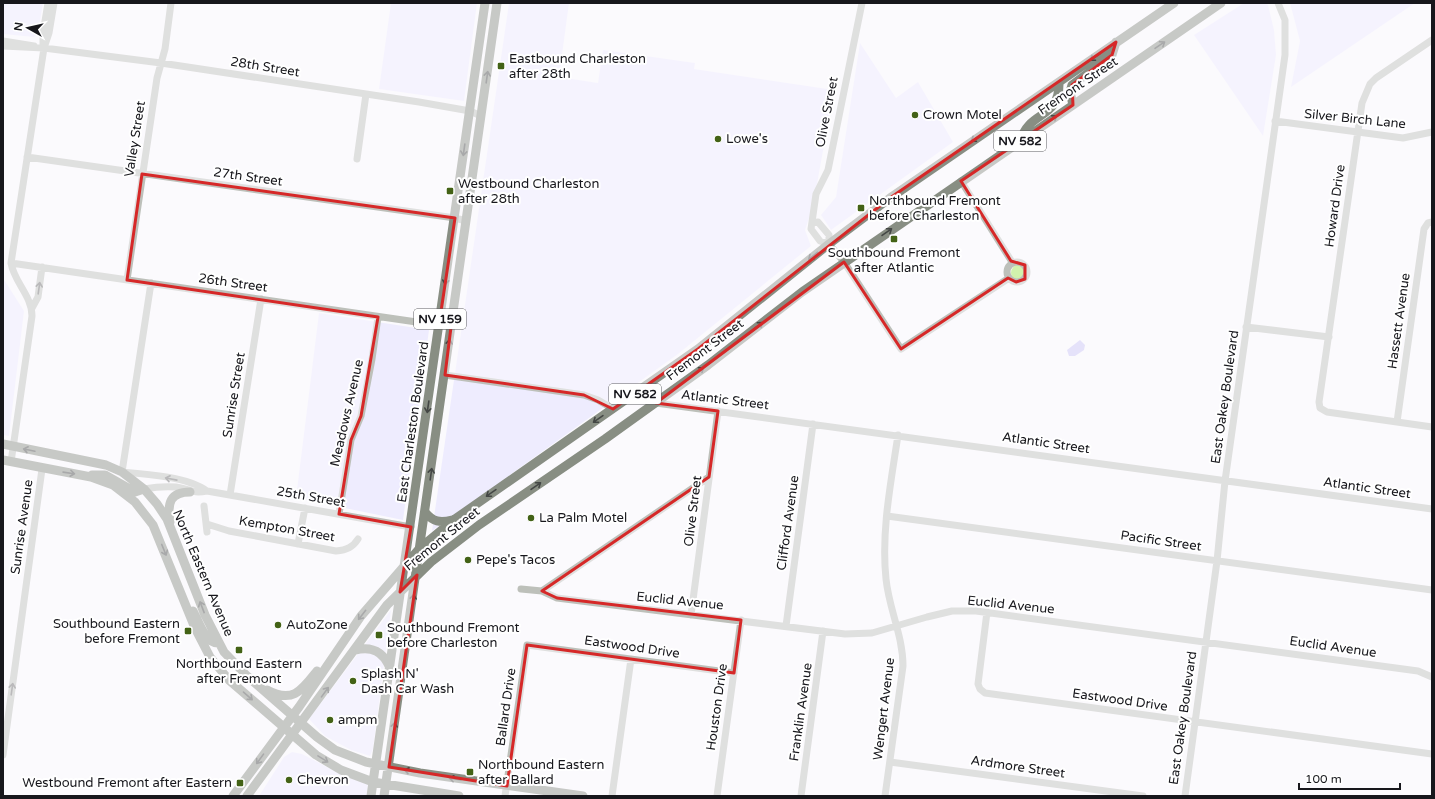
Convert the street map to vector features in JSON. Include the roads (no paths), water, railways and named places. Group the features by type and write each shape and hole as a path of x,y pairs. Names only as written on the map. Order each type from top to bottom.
{"main road":[{"name":"East Charleston Boulevard","path":"371,796 485,3"},
{"name":"East Charleston Boulevard","path":"384,796 497,3"},
{"name":"Fremont Street","path":"297,719 326,665 361,616 420,548 455,519 698,349 829,244 890,198 1174,3"},
{"name":"Fremont Street","path":"233,796 355,650 387,605 416,575 479,525 656,403 844,262 1073,105 1213,6 1221,3"},
{"path":"1073,105 1070,92 1072,85 1112,55 1116,42"},
{"path":"1021,140 1027,126 1053,107 1057,101 1059,82"},
{"name":"North Eastern Avenue","path":"3,444 100,464 122,472 144,489 162,510 218,642 237,667 335,750 376,764 431,775 583,796"},
{"name":"North Eastern Avenue","path":"7,461 42,469 85,476 113,485 127,495 143,511 153,524 200,640 216,665 230,680 288,731 328,763 386,786 459,796"},
{"path":"85,476 105,474 135,492 144,489"},
{"path":"171,529 169,510 171,501 177,494 190,492"},
{"path":"425,512 431,520 436,522 444,522 455,519"},
{"path":"175,579 205,633 210,640 218,642"},
{"path":"355,650 369,648 376,650 383,656 390,668"},
{"path":"257,684 275,694 291,695 301,690 317,670 326,665"},
{"name":"Fremont Street","path":"247,796 288,731"}],"street":[{"path":"44,48 43,33 48,3"},
{"path":"32,308 17,279 11,263 44,48 49,33 54,3"},
{"name":"Valley Street","path":"127,280 157,78 171,3"},
{"name":"Olive Street","path":"812,223 816,194 828,170 862,3"},
{"name":"East Oakey Boulevard","path":"1185,796 1217,561 1246,327 1285,55 1285,20 1278,3"},
{"name":"Howard Drive","path":"1397,422 1327,412 1320,408 1362,103 1370,84 1376,78 1432,40"},
{"name":"28th Street","path":"3,41 26,43 44,48"},
{"name":"28th Street","path":"3,46 44,48 161,63 470,111 481,116"},
{"path":"357,159 366,94"},
{"name":"Silver Birch Lane","path":"1275,121 1403,138 1432,132"},
{"name":"27th Street","path":"27,157 455,218 466,221"},
{"path":"961,182 1012,262"},
{"path":"829,244 829,235 818,222 812,223 811,228 820,241 829,244 844,262 901,349 1009,278"},
{"name":"Hassett Avenue","path":"1397,422 1424,229 1430,223"},
{"path":"1019,261 1025,265 1027,272 1025,278 1019,282 1013,281 1009,278 1007,268 1012,262 1019,261"},
{"name":"26th Street","path":"11,263 451,327"},
{"path":"7,461 13,446 32,308 38,297 42,267"},
{"path":"122,472 151,283"},
{"name":"Sunrise Street","path":"230,495 261,299"},
{"name":"Meadows Avenue","path":"340,514 351,440 360,416 372,359 378,317"},
{"path":"1246,327 1329,337"},
{"path":"444,375 584,395 598,400 613,409"},
{"name":"Atlantic Street","path":"656,403 1432,509"},
{"name":"Olive Street","path":"692,615 718,411"},
{"path":"1397,422 1432,427"},
{"name":"Clifford Avenue","path":"786,626 813,424"},
{"name":"Wengert Avenue","path":"885,796 903,666 903,651 886,580 884,554 887,516 898,435"},
{"name":"Sunrise Avenue","path":"3,756 42,469"},
{"name":"25th Street","path":"122,472 142,473 198,484 207,491"},
{"path":"542,591 710,477"},
{"name":"25th Street","path":"144,489 166,486 186,489 190,492 207,491 411,526"},
{"path":"204,506 204,519 207,524 207,532"},
{"path":"298,544 305,508"},
{"name":"Pacific Street","path":"887,516 1432,590"},
{"name":"Kempton Street","path":"207,524 229,531 298,544 344,550 351,548 358,538"},
{"name":"Euclid Avenue","path":"521,589 542,591 557,598 845,634 872,634 952,611 986,612 1418,671 1432,677"},
{"name":"Eastwood Drive","path":"986,612 978,684 980,690 985,693 1432,754"},
{"name":"Houston Drive","path":"717,796 741,620"},
{"name":"Franklin Avenue","path":"802,796 824,631"},
{"name":"Eastwood Drive","path":"527,645 734,673"},
{"name":"Ballard Drive","path":"505,796 527,645"},
{"path":"612,796 631,659"},
{"name":"Ardmore Street","path":"890,762 1143,796"}],"place":[{"name":"Eastbound Charleston after 28th","path":"501,66"},
{"name":"Crown Motel","path":"915,115"},
{"name":"Lowe's","path":"718,139"},
{"name":"Westbound Charleston after 28th","path":"450,191"},
{"name":"Northbound Fremont before Charleston","path":"861,208"},
{"name":"Southbound Fremont after Atlantic","path":"894,239"},
{"name":"La Palm Motel","path":"531,518"},
{"name":"Pepe's Tacos","path":"468,560"},
{"name":"AutoZone","path":"278,625"},
{"name":"Southbound Eastern before Fremont","path":"188,631"},
{"name":"Southbound Fremont before Charleston","path":"379,635"},
{"name":"Northbound Eastern after Fremont","path":"239,650"},
{"name":"Splash N' Dash Car Wash","path":"353,681"},
{"name":"ampm","path":"330,720"},
{"name":"Northbound Eastern after Ballard","path":"470,772"},
{"name":"Chevron","path":"289,780"},
{"name":"Westbound Fremont after Eastern","path":"240,783"}]}
